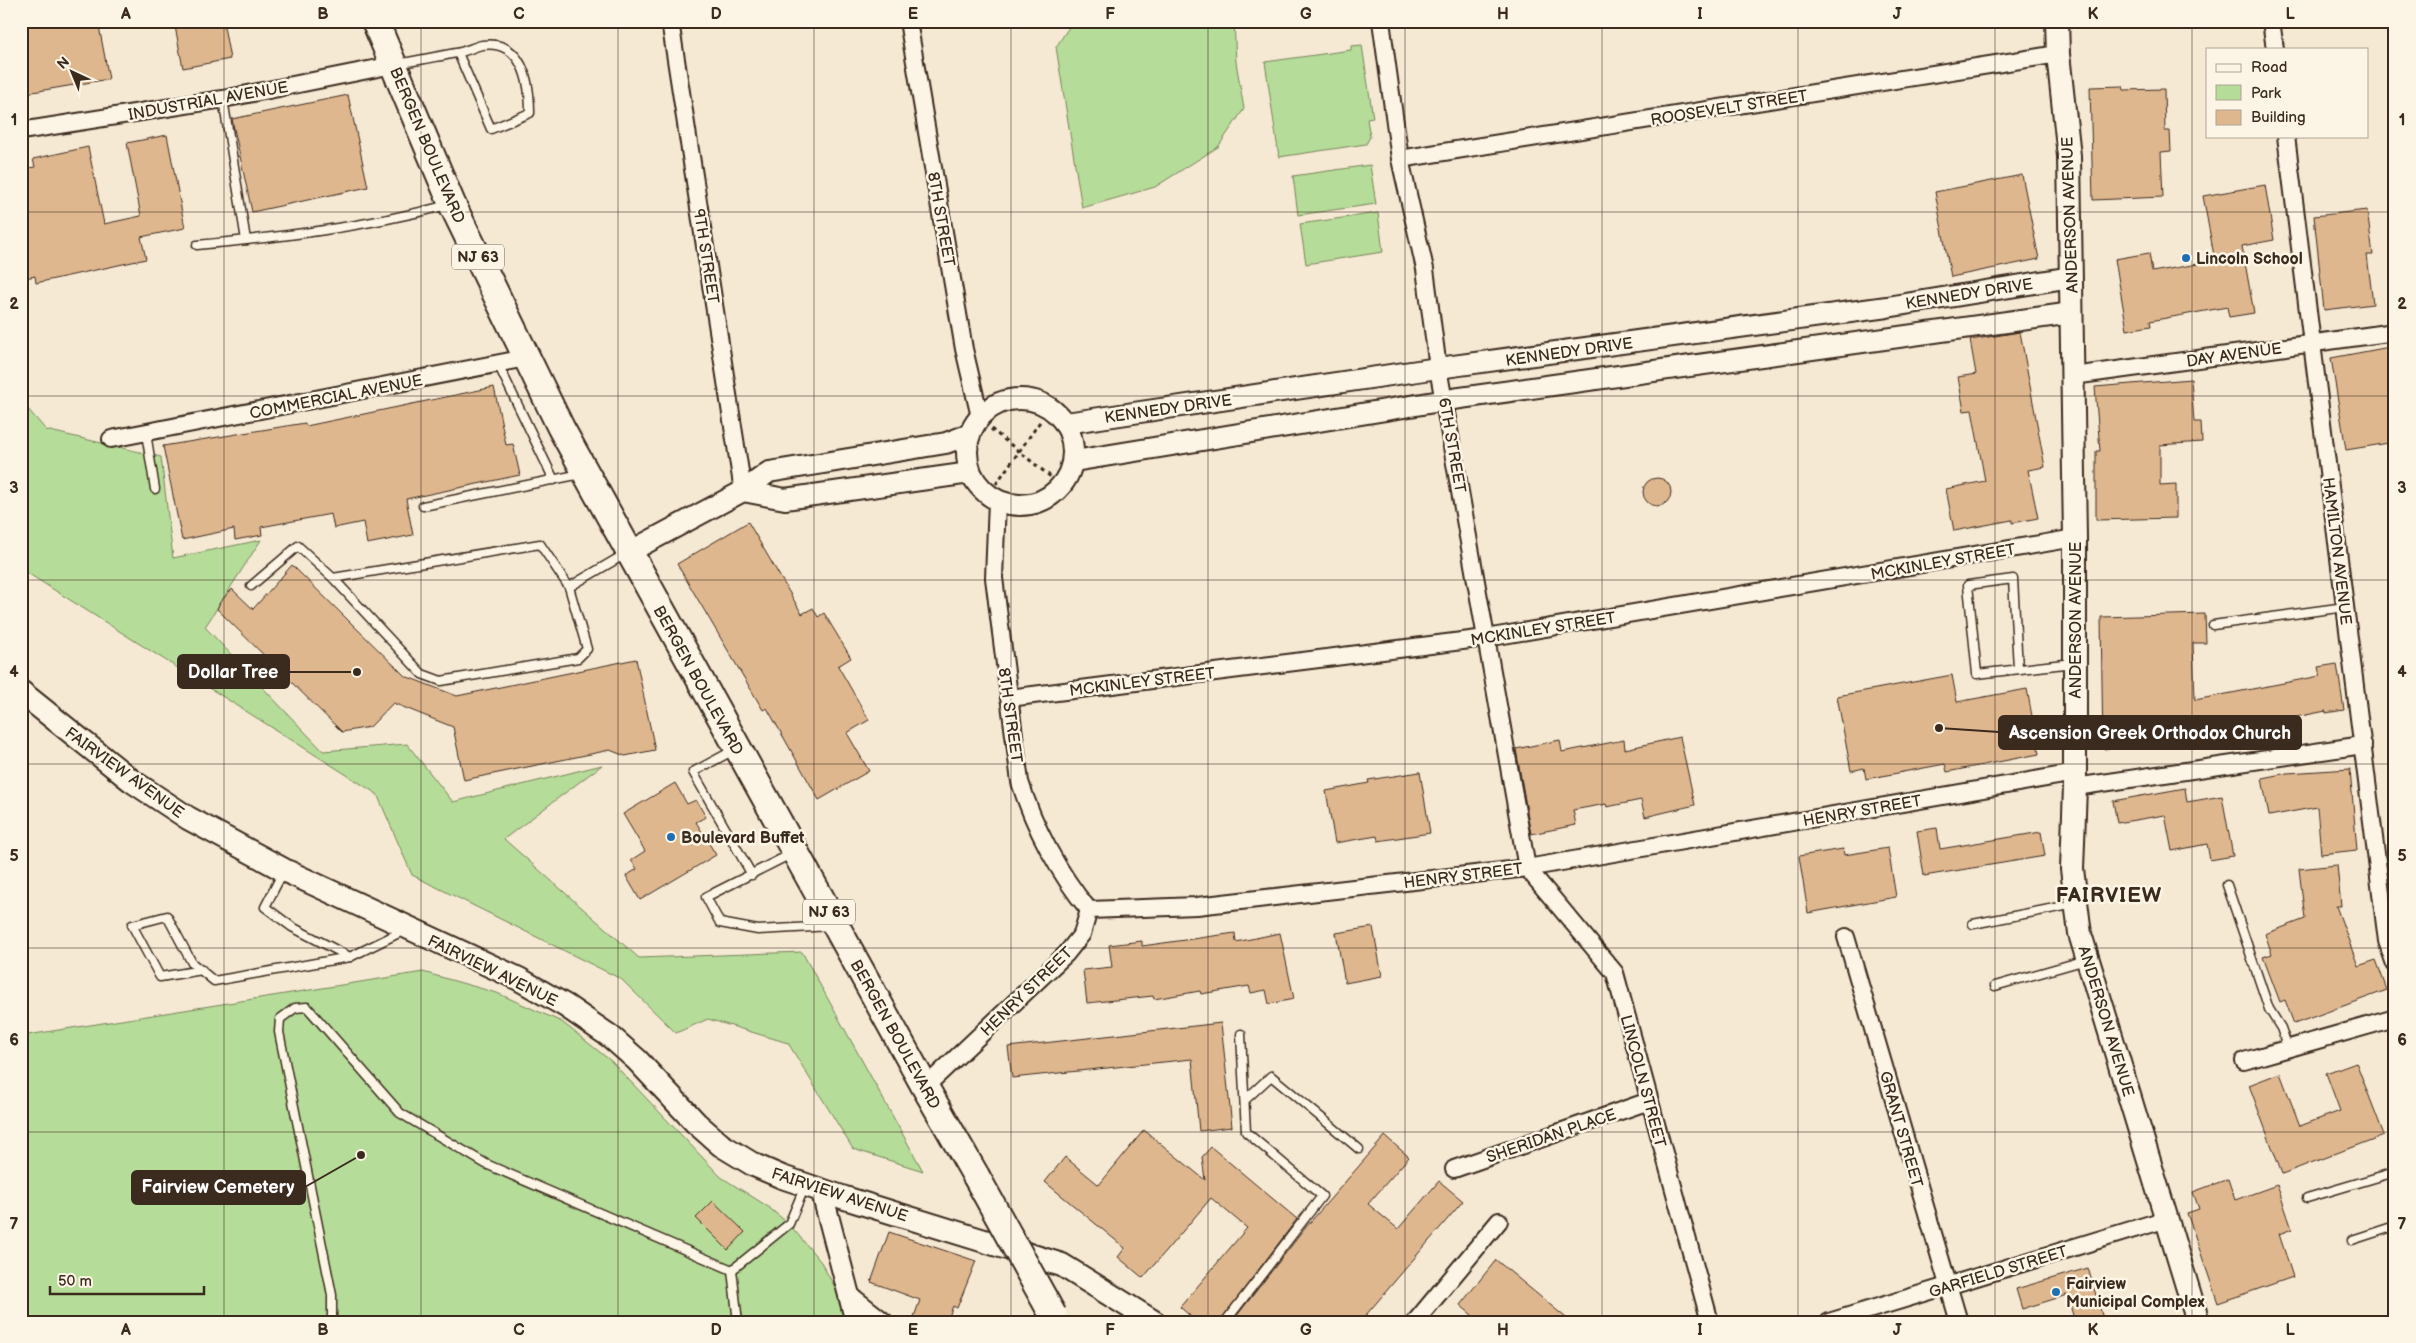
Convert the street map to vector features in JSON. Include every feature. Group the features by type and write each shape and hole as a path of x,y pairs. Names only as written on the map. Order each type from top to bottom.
{"main road":[{"name":"BERGEN BOULEVARD","path":"375,21 452,204 526,358 585,473 1054,1318"},
{"name":"ANDERSON AVENUE","path":"2057,21 2058,54 2069,156 2072,312 2075,538 2075,780 2072,869 2080,934 2198,1322"},
{"name":"FAIRVIEW AVENUE","path":"21,692 132,781 188,818 284,870 519,979 566,1006 612,1037 637,1060 696,1123 721,1145 754,1165 813,1186 1062,1265 1154,1322"}],"street":[{"name":"9TH STREET","path":"670,21 743,490"},
{"name":"8TH STREET","path":"908,21 979,426"},
{"name":"6TH STREET","path":"1381,21 1400,159 1425,269 1438,368 1526,868"},
{"path":"2271,21 2274,48"},
{"name":"ROOSEVELT STREET","path":"1400,159 2058,54"},
{"name":"INDUSTRIAL AVENUE","path":"21,131 223,99 393,65"},
{"name":"HAMILTON AVENUE","path":"2286,138 2387,941 2395,964"},
{"name":"KENNEDY DRIVE","path":"1066,423 1438,368 1904,304 2071,277"},
{"path":"1904,304 1910,335"},
{"name":"KENNEDY DRIVE","path":"1074,461 1445,401 2072,312"},
{"path":"1756,325 1763,356"},
{"name":"DAY AVENUE","path":"2073,376 2395,332"},
{"path":"1620,344 1625,375"},
{"name":"COMMERCIAL AVENUE","path":"111,439 146,434 526,358"},
{"path":"1015,399 1034,400 1052,409 1066,423 1073,442 1074,461 1067,480 1053,495 1036,504 1016,506 996,493 981,490 970,473 966,454 979,426 996,404 1015,399"},
{"path":"629,552 743,490 769,472 946,443 979,426"},
{"path":"743,490 785,500 970,473"},
{"name":"8TH STREET","path":"996,493 994,578 1020,782 1028,808 1076,894 1089,910"},
{"name":"MCKINLEY STREET","path":"1009,698 1486,638 2075,538"},
{"name":"HENRY STREET","path":"925,1087 1066,954 1082,934 1089,910 1198,906 1526,868 2075,780 2362,745"},
{"name":"LINCOLN STREET","path":"1526,868 1615,973 1710,1322"},
{"name":"GRANT STREET","path":"1846,937 1959,1322"},
{"path":"2244,1061 2395,1018"},
{"name":"SHERIDAN PLACE","path":"1454,1169 1649,1101"},
{"path":"813,1186 856,1322"},
{"name":"GARFIELD STREET","path":"1829,1322 2167,1219"},
{"path":"1415,1322 1498,1221"},
{"path":"848,1292 885,1322"}],"lane":[{"path":"393,65 458,53 483,45 504,48 522,62 530,93 530,113 491,129 458,53"},
{"path":"223,99 246,240"},
{"path":"197,245 285,237 372,223 452,204"},
{"path":"498,364 554,480"},
{"path":"146,434 154,489"},
{"path":"423,506 585,473"},
{"path":"251,586 298,546 333,578 422,674 441,681 578,658 587,649 569,587 540,544 333,578"},
{"path":"569,587 629,552"},
{"path":"2018,668 2013,579 1968,585 1977,674 2075,662"},
{"path":"2213,625 2345,607"},
{"path":"737,748 693,772 752,875"},
{"path":"795,852 706,897 720,923 758,930 836,926"},
{"path":"284,870 265,907 292,927 350,957"},
{"path":"2227,885 2269,1008 2281,1028 2288,1048"},
{"path":"1973,924 2076,904"},
{"path":"202,970 160,977 132,925 167,916 192,963 202,970 214,981 350,957 409,929"},
{"path":"1995,986 2088,959"},
{"path":"332,1322 332,1295 279,1032 280,1019 295,1008 307,1007 400,1113 486,1164 732,1270"},
{"path":"1225,1322 1322,1196 1246,1132 1241,1034"},
{"path":"1245,1100 1271,1076 1359,1149"},
{"path":"2307,1198 2395,1172"},
{"path":"732,1270 789,1224 813,1186"},
{"path":"2352,1240 2395,1226"},
{"path":"732,1270 738,1322"}],"path":[{"path":"996,493 1019,450 1042,419"},
{"path":"979,426 1019,450 1051,477"}],"green space":[{"path":"1105,21 1234,21 1236,62 1244,109 1218,147 1155,187 1082,208 1056,47 1069,27"},
{"path":"1362,45 1373,118 1367,119 1370,137 1366,144 1279,157 1265,62 1351,50 1351,46"},
{"path":"1370,165 1376,204 1298,215 1293,176"},
{"path":"1378,213 1383,252 1306,264 1300,224"},
{"path":"21,401 46,430 161,457 173,558 261,540 205,627 323,751 407,744 453,802 602,765 504,839 639,958 802,952 923,1171 853,1149 788,1043 708,1019 676,1033 621,979 412,875 377,794 21,569"},
{"path":"423,972 497,993 562,1022 611,1061 721,1177 767,1206 789,1224 821,1262 854,1322 21,1322 21,1036"}],"building":[{"path":"21,21 98,21 109,79 21,94"},
{"path":"174,21 223,21 230,59 183,68"},
{"path":"2123,86 2124,90 2164,89 2165,131 2170,131 2171,151 2161,152 2163,197 2093,200 2090,87"},
{"path":"348,95 368,187 252,212 232,119"},
{"path":"167,135 185,228 141,237 146,259 36,283 35,276 21,279 21,169 35,167 33,159 88,147 104,224 141,216 127,143"},
{"path":"2022,175 2039,259 1951,277 1935,192"},
{"path":"2265,185 2274,240 2242,246 2254,313 2229,317 2227,307 2150,321 2151,326 2127,330 2115,259 2149,253 2152,272 2215,261 2203,196"},
{"path":"2367,210 2373,255 2367,255 2373,304 2324,310 2314,216"},
{"path":"2020,332 2045,467 2028,470 2038,518 2012,523 2012,520 1954,531 1946,489 1985,481 1972,410 1964,411 1958,377 1976,374 1970,340"},
{"path":"2395,346 2395,442 2346,450 2331,358"},
{"path":"2191,379 2194,422 2201,422 2202,442 2160,445 2160,485 2176,484 2176,518 2096,520 2096,451 2100,451 2095,387"},
{"path":"494,387 506,445 513,444 520,475 406,499 413,535 367,544 363,522 334,528 331,514 261,527 262,535 235,540 234,529 182,540 163,446 305,423 306,426"},
{"path":"1657,478 1667,482 1671,492 1667,502 1657,506 1647,502 1643,492 1647,482"},
{"path":"748,522 802,614 813,608 818,617 824,613 851,658 838,666 869,720 847,733 869,771 819,800 767,708 763,710 677,564"},
{"path":"292,565 405,676 457,696 636,659 655,750 625,756 610,750 464,780 453,727 393,703 370,727 342,732 217,609 220,602 232,589 253,609"},
{"path":"2205,614 2206,643 2193,643 2195,700 2320,676 2318,667 2337,664 2344,710 2326,713 2326,711 2195,737 2195,744 2103,749 2101,617"},
{"path":"1952,675 1957,702 2027,689 2039,754 1947,772 1945,764 1866,779 1864,768 1851,771 1837,696"},
{"path":"1680,737 1695,805 1645,817 1641,800 1607,807 1606,804 1573,810 1576,825 1531,834 1516,749 1560,740 1562,752 1624,740 1625,749"},
{"path":"2350,769 2357,850 2321,854 2317,807 2269,816 2262,778 2287,773"},
{"path":"1420,772 1430,833 1378,841 1377,836 1335,843 1326,791 1369,783 1368,780"},
{"name":"Boulevard Buffet","path":"675,783 687,804 696,800 706,817 696,822 716,855 640,900 626,876 637,869 631,860 645,851 623,814"},
{"path":"2185,788 2187,802 2222,796 2233,856 2210,860 2207,844 2172,851 2165,815 2117,823 2113,801"},
{"path":"1937,828 1940,849 2041,832 2045,856 1924,876 1917,831"},
{"path":"1888,848 1896,897 1808,913 1799,856 1843,849 1844,855"},
{"path":"2337,865 2341,906 2336,906 2358,966 2376,960 2387,990 2294,1024 2285,1000 2280,1002 2263,957 2272,954 2265,934 2305,919 2299,869"},
{"path":"1373,927 1382,976 1345,983 1336,933"},
{"path":"1235,933 1236,942 1280,933 1294,999 1269,1004 1266,990 1251,993 1249,986 1201,994 1200,991 1154,999 1153,996 1087,1003 1083,970 1112,967 1109,945 1142,941 1142,946"},
{"path":"1221,1023 1232,1127 1199,1131 1192,1059 1012,1078 1008,1047"},
{"path":"2356,1062 2384,1135 2282,1174 2249,1085 2280,1073 2300,1126 2340,1111 2326,1073"},
{"path":"1144,1130 1205,1180 1202,1157 1211,1147 1297,1219 1219,1322 1197,1322 1180,1307 1247,1228 1211,1198 1143,1278 1118,1257 1125,1248 1045,1182 1065,1157 1099,1185"},
{"path":"1385,1136 1409,1157 1368,1204 1398,1229 1439,1181 1463,1201 1360,1322 1232,1322 1306,1227"},
{"path":"2228,1179 2235,1200 2277,1185 2292,1229 2279,1234 2293,1277 2218,1303 2187,1213 2199,1209 2193,1192"},
{"path":"713,1201 745,1232 728,1250 696,1218"},
{"path":"889,1232 976,1261 957,1308 953,1306 947,1322 928,1322 914,1317 920,1300 871,1282"},
{"path":"1496,1260 1571,1322 1466,1322 1472,1315 1460,1305"},
{"name":"Fairview Municipal Complex","path":"2088,1268 2104,1322 2075,1322 2067,1295 2022,1309 2016,1289"}],"place":[{"name":"Lincoln School","path":"2186,258"},
{"name":"Dollar Tree","path":"357,672"},
{"name":"Ascension Greek Orthodox Church","path":"1939,728"},
{"name":"Boulevard Buffet","path":"671,837"},
{"name":"Fairview Cemetery","path":"361,1155"},
{"name":"Fairview Municipal Complex","path":"2056,1292"}],"district":[{"name":"FAIRVIEW","path":"2109,895"}]}
